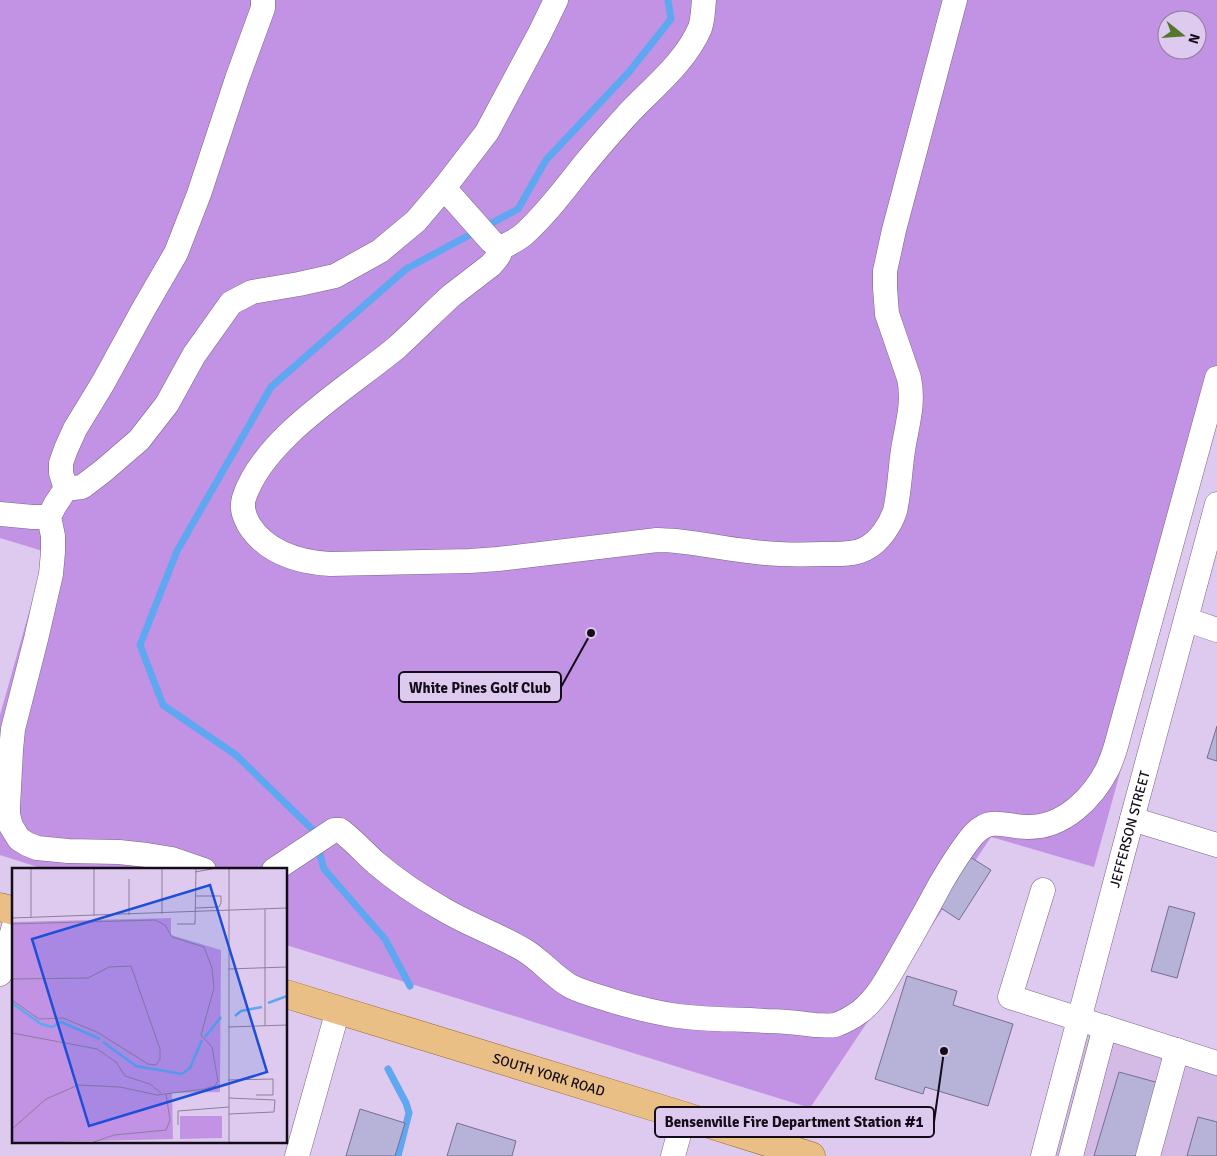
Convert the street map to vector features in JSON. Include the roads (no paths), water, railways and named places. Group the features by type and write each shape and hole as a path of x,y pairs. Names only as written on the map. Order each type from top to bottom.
{"main road":[{"name":"SOUTH YORK ROAD","path":"288,995 811,1156"}],"street":[{"path":"263,0 263,8 199,194 176,253 66,449 61,463 61,474 67,487 82,487 139,440 167,404 194,355 231,303 252,292 335,276 380,251 416,221 487,132 556,0"},
{"path":"496,245 523,235 545,213 618,126 680,59 700,27 704,0"},
{"path":"444,188 496,245 499,255 400,344 297,426 262,464 247,491 243,507 248,523 260,539 273,549 288,556 314,563 330,564 470,561 657,540 676,540 745,551 779,554 839,554 864,550 882,534 893,516 897,502 903,446 911,403 909,378 888,314 884,288 885,271 894,230 955,0"},
{"path":"277,868 329,833 334,830 340,830 375,862 440,908 535,956 566,983 592,994 640,1008 693,1018 774,1021 829,1026 849,1019 870,1002 886,981 951,867 971,838 980,829 995,823 1023,827 1040,827 1060,820 1091,794 1104,775 1116,746 1217,378"},
{"path":"67,487 55,504 50,517 54,552 51,574 11,739 8,807 11,826 20,839 37,848 147,855 172,859 198,868"},
{"name":"JEFFERSON STREET","path":"1044,1156 1217,504"},
{"path":"0,514 50,517"},
{"path":"1186,620 1217,630"},
{"path":"1132,819 1217,845"},
{"path":"1043,890 1010,997 1217,1063"},
{"path":"0,974 12,933"},
{"path":"297,1156 338,1010"},
{"path":"1071,1156 1105,1027"},
{"path":"1148,1156 1177,1050"},
{"path":"673,1156 684,1116"}],"waterway":[{"path":"410,986 385,939 324,869 313,830 236,755 163,705 140,645 177,551 271,387 406,269 518,209 546,160 629,72 671,19 668,0"},
{"path":"388,1069 406,1103 409,1113 398,1156"}],"place":[{"name":"White Pines Golf Club","path":"591,633"},
{"name":"Bensenville Fire Department Station #1","path":"944,1051"}]}
